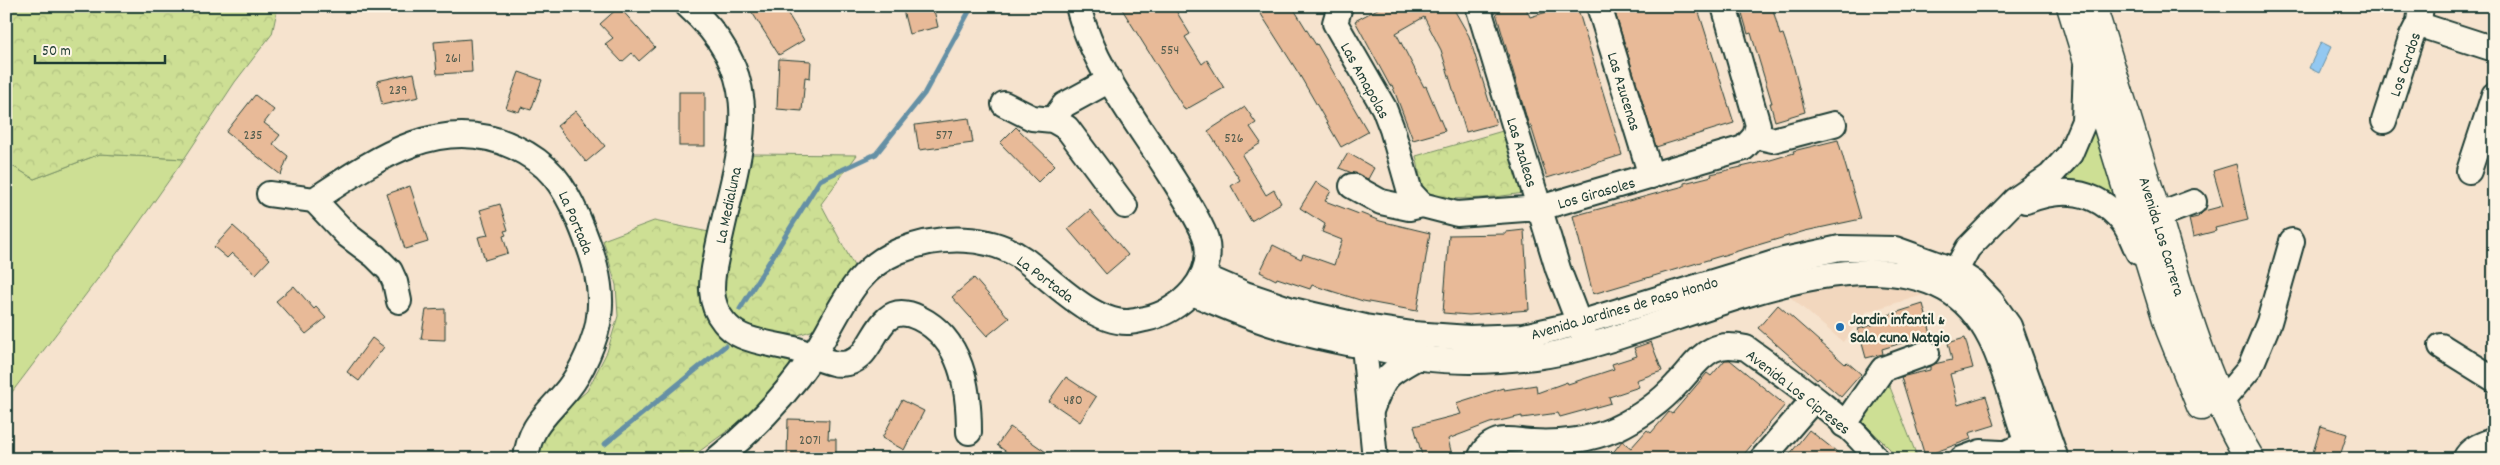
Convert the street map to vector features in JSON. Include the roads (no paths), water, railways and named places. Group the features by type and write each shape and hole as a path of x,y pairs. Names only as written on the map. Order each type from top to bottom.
{"main road":[{"name":"Avenida Los Carrera","path":"2071,6 2161,300 2192,387 2228,459"},
{"name":"Avenida Los Carrera","path":"2092,6 2205,370 2220,403 2250,459"}],"street":[{"name":"La Medialuna","path":"688,6 705,21 727,49 738,74 742,94 741,142 712,278 714,304 719,316 730,329 743,336 813,355 834,364 850,362 861,355 887,318 899,313 910,313 932,325 950,345 964,373 969,401 969,432"},
{"path":"1078,6 1097,55 1110,80 1180,190 1206,239 1208,262 1197,284"},
{"name":"Las Azaleas","path":"1478,6 1546,206 1558,269 1584,334"},
{"name":"Las Azucenas","path":"1599,6 1651,176"},
{"path":"1724,6 1756,115 1758,125 1755,136 1772,140 1834,124"},
{"name":"Las Amapolas","path":"1334,7 1335,23 1384,108 1410,192 1422,205"},
{"path":"2420,14 2426,27 2494,49"},
{"name":"Los Cardos","path":"2384,121 2420,14"},
{"path":"1951,280 1968,248 2015,200 2050,176 2070,154 2084,121 2087,58"},
{"path":"1054,120 1064,105 1110,80"},
{"path":"2469,171 2494,95"},
{"path":"1004,104 1032,118 1054,120 1067,128 1125,206"},
{"name":"La Portada","path":"314,200 367,164 432,137 454,133 476,134 499,140 522,151 550,171 565,189 588,242 598,277 599,317 580,372 568,389 536,424 526,459"},
{"name":"Los Girasoles","path":"1352,186 1381,202 1409,208 1422,205 1457,214 1546,206 1744,148 1755,136"},
{"path":"2006,209 2039,196 2062,191 2089,196 2122,221 2161,300"},
{"path":"269,194 314,200 347,235 375,256 390,271 395,282 399,301"},
{"path":"2157,216 2194,202"},
{"name":"La Portada","path":"717,459 740,441 786,392 813,355 850,290 870,268 900,251 937,242 969,239 996,245 1023,258 1065,294 1095,313 1126,322 1161,316 1197,284"},
{"path":"2220,403 2250,368 2269,322 2292,241"},
{"name":"Avenida Jardines de Paso Hondo","path":"1364,337 1418,357 1486,361 1537,357 1584,334 1784,260 1840,248 1895,249 1951,280 1974,282 1992,302 2009,326 2035,446 2056,459"},
{"name":"Avenida Jardines de Paso Hondo","path":"1197,284 1260,320 1324,339 1414,334 1469,338 1584,334"},
{"path":"1364,337 1375,459"},
{"name":"Avenida Los Cipreses","path":"1480,459 1488,446 1498,441 1511,439 1532,442 1577,440 1614,429 1651,408 1704,356 1723,346 1746,348 1814,399 1844,425 1876,459"},
{"path":"2441,346 2494,379"},
{"path":"1844,425 1883,369 1927,353"},
{"path":"1371,410 1382,382 1396,369 1418,357"},
{"path":"1762,459 1814,399"},
{"path":"2465,459 2468,453 2494,440"},
{"path":"1515,459 1532,442"},
{"path":"1962,459 1981,452 1997,456 2035,446"}],"water":[{"path":"2321,42 2331,47 2319,73 2309,68"}],"waterway":[{"path":"740,309 820,180 876,154 924,94 972,6"},
{"path":"605,444 725,346"}],"place":[{"name":"Jardin infantil & Sala cuna Natgio","path":"1840,327"}]}
